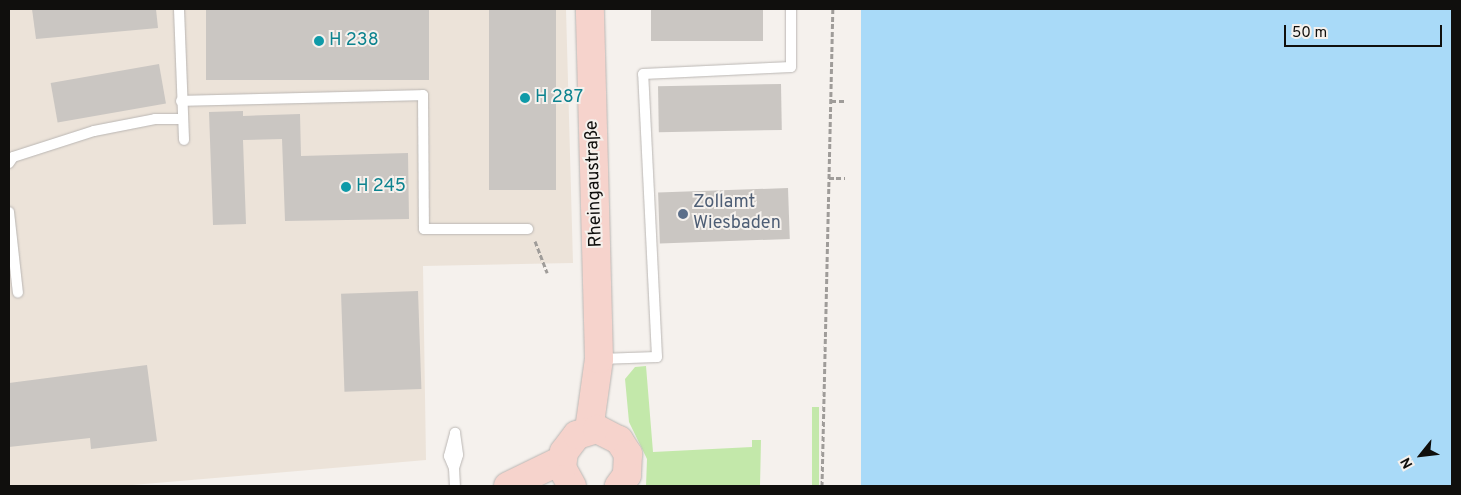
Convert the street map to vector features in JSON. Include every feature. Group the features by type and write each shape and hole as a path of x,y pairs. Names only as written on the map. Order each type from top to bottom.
{"street":[{"name":"Rheingaustraße","path":"590,9 601,433 628,454 621,485"},
{"path":"571,486 562,460 569,443 601,433"},
{"path":"508,486 562,460"}],"lane":[{"path":"178,9 184,140"},
{"path":"599,359 657,357 643,74 791,67 791,9"},
{"path":"181,101 423,95 424,229 528,229"},
{"path":"9,163 13,156 94,131 155,119 183,119"},
{"path":"9,212 18,293"},
{"path":"454,468 455,486"}],"path":[{"path":"822,486 833,9"},
{"path":"831,101 846,102"},
{"path":"829,178 846,178"},
{"path":"528,229 548,273"}],"shaded area":[{"path":"9,9 566,9 573,263 423,266 426,460 121,486 9,486"}],"green space":[{"path":"646,366 653,452 752,447 752,440 761,440 760,486 646,486 647,459 629,422 625,379 635,367"},
{"path":"812,407 819,407 819,486 812,486"}],"water":[{"path":"861,9 1452,9 1452,486 861,486"}],"building":[{"path":"32,9 156,9 158,28 36,39"},
{"name":"H 238","path":"206,9 429,9 429,80 206,80"},
{"name":"H 287","path":"489,9 556,9 556,190 489,190"},
{"path":"651,9 763,9 763,41 651,41"},
{"path":"159,64 166,103 58,122 51,83"},
{"path":"781,84 782,130 659,132 658,86"},
{"path":"243,111 243,116 300,114 301,156 408,153 409,219 285,221 282,139 243,140 246,224 213,225 209,112"},
{"path":"788,188 790,239 660,244 658,193"},
{"path":"418,291 421,389 344,392 341,294"},
{"path":"147,365 157,441 91,449 90,438 9,447 9,383"}],"place":[{"name":"H 238","path":"319,41"},
{"name":"H 287","path":"525,98"},
{"name":"H 245","path":"346,187"},
{"name":"Zollamt Wiesbaden","path":"683,214"}]}
